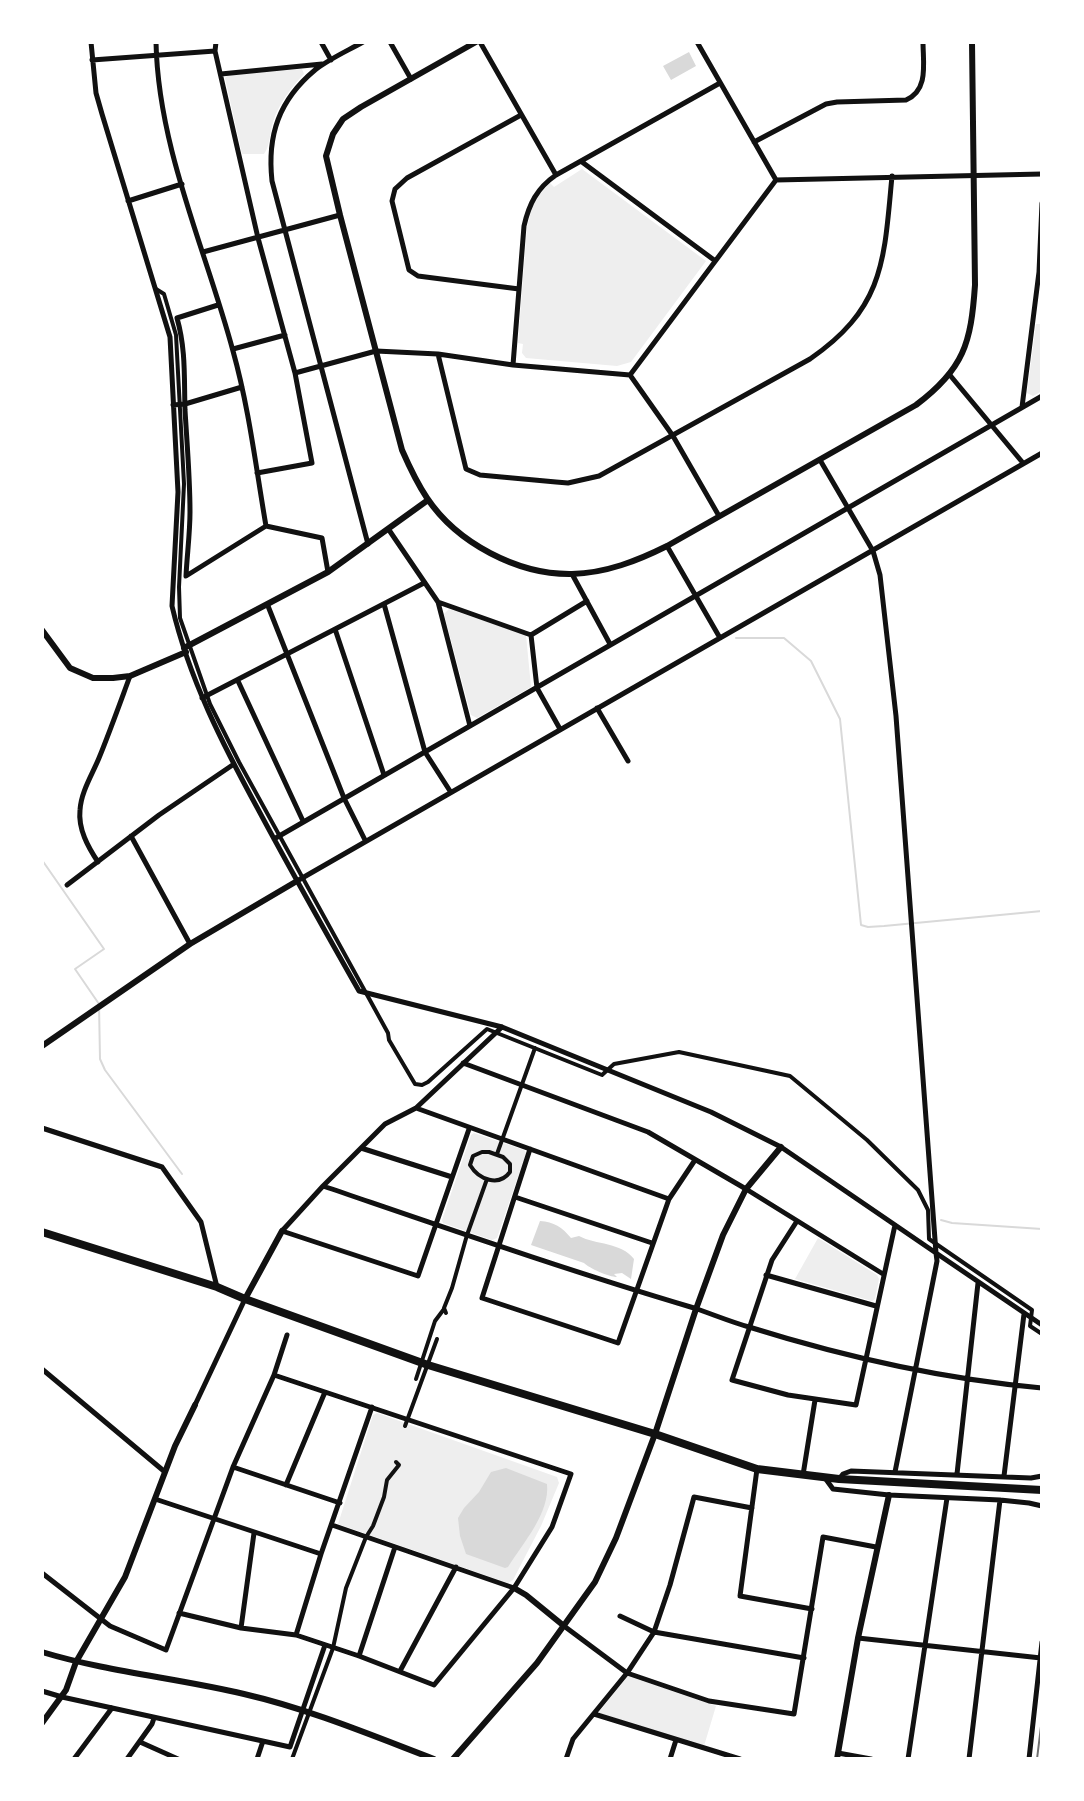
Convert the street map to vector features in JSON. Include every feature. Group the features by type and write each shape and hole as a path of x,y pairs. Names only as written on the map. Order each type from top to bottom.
{"main road":[{"path":"42,1232 216,1287 420,1362 655,1434 757,1469 825,1478 1042,1490"}],"street":[{"path":"91,42 102,114 170,338 190,514 186,576 266,526 322,538 328,572"},
{"path":"156,42 164,122 242,387 266,526"},
{"path":"216,42 215,51 258,238 295,373 312,463 257,473"},
{"path":"321,42 331,60"},
{"path":"363,42 316,69 292,93 281,111 271,143 270,164 272,181 368,544"},
{"path":"390,42 411,79"},
{"path":"476,42 343,119 333,134 326,156 402,450 415,478 428,500 452,527 478,546 504,560 528,568 572,574 605,570 632,563 667,546 916,405 934,392 949,374 964,351 972,325 975,285 972,42"},
{"path":"480,42 556,175"},
{"path":"697,42 776,180"},
{"path":"754,142 826,104 906,100 914,96 923,80 923,42"},
{"path":"92,60 215,51"},
{"path":"221,74 324,64"},
{"path":"513,365 524,226 528,208 538,191 556,175 720,83"},
{"path":"519,289 427,278 418,276 409,270 392,201 395,189 407,178 521,115"},
{"path":"582,162 714,260"},
{"path":"776,180 1042,174"},
{"path":"438,354 466,469 473,473 567,483 592,479 810,359 829,346 851,324 872,293 878,279 884,254 892,176"},
{"path":"630,375 776,180"},
{"path":"128,201 182,184"},
{"path":"1022,407 1040,272 1042,202"},
{"path":"203,252 340,216"},
{"path":"218,305 177,318 183,340 172,606 205,697 234,764 277,837 359,991 502,1027 711,1112 781,1147 1042,1325"},
{"path":"232,348 285,335"},
{"path":"295,373 376,351 438,354 513,365 630,375 673,436 719,516"},
{"path":"949,374 1023,463"},
{"path":"179,404 242,387"},
{"path":"277,837 1042,396"},
{"path":"42,1046 190,944 365,840 1042,453"},
{"path":"820,460 873,551 880,575 896,716 936,1244 937,1261 895,1472"},
{"path":"42,630 70,668 93,678 130,676 268,606 328,572 428,500"},
{"path":"389,530 438,602 470,726"},
{"path":"667,546 720,638"},
{"path":"572,574 610,644"},
{"path":"205,697 424,583"},
{"path":"531,635 587,601"},
{"path":"438,602 531,635"},
{"path":"384,604 424,752 450,791"},
{"path":"268,606 344,798 365,840"},
{"path":"335,629 384,775"},
{"path":"531,635 537,688 560,729"},
{"path":"98,861 87,846 80,822 80,809 84,792 130,676"},
{"path":"238,681 303,821"},
{"path":"205,697 277,837"},
{"path":"597,708 628,761"},
{"path":"67,885 159,815 234,764"},
{"path":"131,836 190,944"},
{"path":"366,992 388,1033 389,1040 415,1084 428,1082 487,1029 602,1075 614,1064 679,1052 790,1076 867,1140 918,1190 928,1210 929,1239 1032,1310 1030,1326 1042,1334"},
{"path":"42,1723 62,1697 76,1662 125,1577 175,1446 245,1299 282,1231 385,1124 416,1108 502,1027"},
{"path":"496,1154 535,1048"},
{"path":"463,1063 648,1132 746,1189 883,1274"},
{"path":"416,1108 669,1199"},
{"path":"42,1128 162,1167 201,1222 216,1287"},
{"path":"282,1231 418,1276 470,1129"},
{"path":"453,1759 537,1663 595,1582 616,1538 655,1434 723,1235 746,1189 781,1147"},
{"path":"361,1148 452,1177"},
{"path":"530,1149 482,1298 618,1343 669,1199 695,1160"},
{"path":"478,1152 496,1154 510,1164 510,1172 502,1179 487,1179 473,1170 471,1160 478,1152"},
{"path":"416,1379 435,1321 444,1308 452,1288 467,1235 487,1179"},
{"path":"323,1186 750,1328 915,1370 968,1380 1042,1388"},
{"path":"515,1197 652,1243"},
{"path":"797,1221 766,1275 732,1380 788,1395 856,1405 895,1225"},
{"path":"766,1275 876,1306"},
{"path":"957,1474 978,1283"},
{"path":"444,1308 446,1313"},
{"path":"1004,1476 1024,1314"},
{"path":"42,1573 110,1626 166,1650 213,1519 233,1467 274,1375 287,1335"},
{"path":"405,1426 437,1339"},
{"path":"42,1369 165,1472"},
{"path":"179,1613 241,1628 296,1635 434,1685 514,1588 552,1527 572,1474 274,1375"},
{"path":"286,1485 325,1392"},
{"path":"803,1476 815,1400"},
{"path":"296,1635 321,1554 372,1407"},
{"path":"292,1759 333,1648 346,1588 366,1538 373,1527 384,1497 387,1479 399,1466 396,1462"},
{"path":"233,1467 340,1503"},
{"path":"757,1469 740,1596 812,1609"},
{"path":"839,1479 843,1474 851,1471 1030,1478 1042,1476"},
{"path":"825,1478 833,1489 889,1495 1000,1500 1042,1506"},
{"path":"871,1759 838,1756 858,1638 889,1495"},
{"path":"566,1759 573,1739 627,1673 654,1632 670,1586 694,1497 752,1508"},
{"path":"908,1759 947,1498"},
{"path":"155,1499 321,1554"},
{"path":"969,1759 1000,1500"},
{"path":"332,1525 514,1588 627,1673 709,1701 794,1714 823,1536 876,1547"},
{"path":"241,1628 254,1533"},
{"path":"359,1656 395,1547"},
{"path":"400,1671 456,1567"},
{"path":"620,1616 654,1632 804,1658"},
{"path":"858,1638 1041,1658"},
{"path":"1029,1759 1042,1642"},
{"path":"42,1691 290,1747 325,1645"},
{"path":"42,1652 76,1662 213,1687 302,1709 434,1759"},
{"path":"74,1759 112,1708"},
{"path":"594,1714 721,1756 740,1759"},
{"path":"127,1759 154,1718"},
{"path":"670,1759 676,1740"},
{"path":"257,1759 262,1741"},
{"path":"140,1742 178,1759"}],"shaded area":[{"path":"689,52 696,66 671,80 663,66"},
{"path":"302,69 304,74 279,108 264,154 242,154 225,78 228,75"},
{"path":"582,169 706,261 631,362 617,366 526,358 522,353 523,344 518,343 527,227 532,208 550,183 554,187"},
{"path":"1036,324 1042,324 1042,391 1033,396 1027,393"},
{"path":"449,609 526,635 531,687 477,718 471,715 444,614"},
{"path":"474,1133 524,1150 526,1153 497,1238 492,1240 443,1223 442,1220 471,1135"},
{"path":"540,1221 557,1226 571,1238 579,1236 615,1247 629,1254 634,1259 631,1279 622,1273 614,1274 617,1277 604,1274 584,1263 531,1245"},
{"path":"818,1238 877,1275 879,1279 875,1299 872,1301 795,1279"},
{"path":"377,1413 557,1477 559,1483 541,1526 513,1580 508,1583 338,1524 373,1415"},
{"path":"506,1468 547,1484 547,1495 540,1517 528,1538 505,1568 466,1554 460,1536 458,1518 479,1492 491,1472"},
{"path":"628,1676 716,1706 704,1746 598,1713"}],"waterway":[{"path":"736,638 784,638 811,661 840,719 861,925 884,926 1042,911"},
{"path":"42,860 104,949 75,969 99,1004 100,1059 105,1070 182,1174"},
{"path":"941,1220 952,1223 1042,1229"}],"railway":[{"path":"1037,1759 1042,1718"}]}
